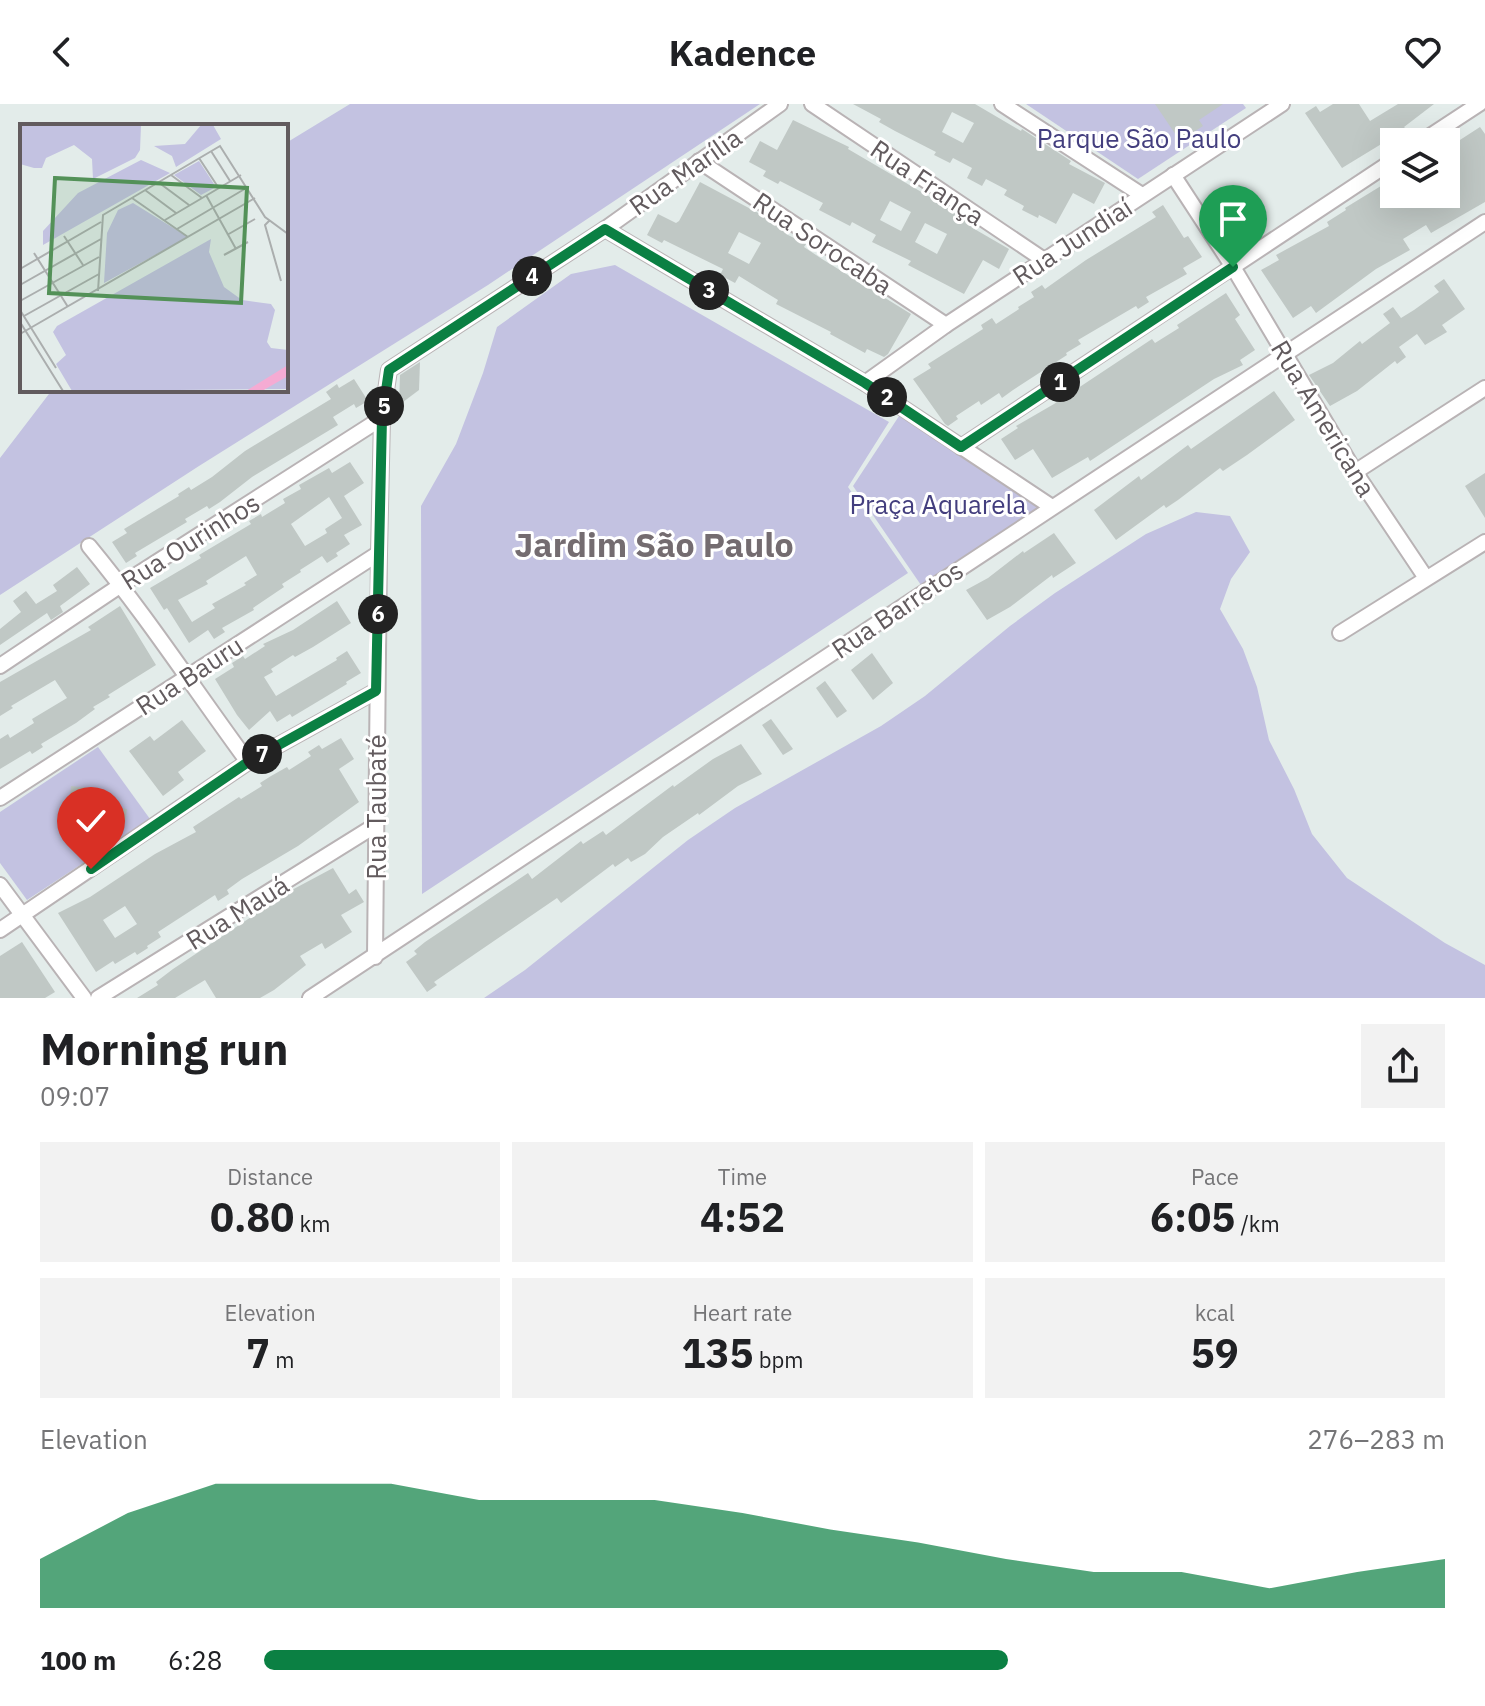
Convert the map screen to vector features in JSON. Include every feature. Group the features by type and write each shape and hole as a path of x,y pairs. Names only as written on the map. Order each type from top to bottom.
{"street":[{"name":"Rua Marília","path":"389,370 605,229 780,104"},
{"name":"Rua França","path":"812,104 1044,260"},
{"path":"1002,104 1142,195"},
{"name":"Rua Jundiaí","path":"865,383 946,325 1173,175 1264,109 1282,104"},
{"path":"1442,128 1479,104"},
{"name":"Rua Sorocaba","path":"699,161 946,325"},
{"path":"961,447 1380,169"},
{"name":"Rua Americana","path":"1173,175 1233,267 1355,472 1426,578"},
{"name":"Rua Barretos","path":"310,998 1485,222"},
{"path":"605,229 865,383 1052,507"},
{"name":"Rua Taubaté","path":"375,957 376,691 382,418 389,370"},
{"path":"1355,472 1485,388"},
{"name":"Rua Ourinhos","path":"0,666 382,418"},
{"path":"1340,633 1485,542"},
{"path":"89,546 121,585 248,762"},
{"name":"Rua Bauru","path":"0,798 379,553"},
{"path":"0,930 248,762 376,691"},
{"name":"Rua Mauá","path":"98,998 376,825"},
{"path":"0,885 84,998"}],"green space":[{"path":"350,104 760,104 488,285 0,595 0,458 50,392 288,392 288,142"},
{"name":"Parque São Paulo","path":"1026,104 1243,104 1246,108 1138,179"},
{"path":"615,265 889,422 848,487 908,573 422,894 421,506 456,444 497,327 571,274"},
{"name":"Praça Aquarela","path":"903,410 1048,506 923,588 853,486"},
{"path":"1196,512 1230,516 1250,552 1231,579 1220,609 1243,649 1257,687 1269,740 1312,834 1347,878 1445,943 1485,965 1485,998 484,998 525,970 688,840 735,808 881,726 925,696 1055,593 1146,534"},
{"path":"98,747 150,819 27,900 0,863 0,812"}],"building":[{"path":"853,104 975,104 1022,129 1071,161 1069,164 1105,183 1094,204 1073,193 1056,224 1022,210 1024,206 1004,195 1007,190 986,179 982,186 967,178 972,168 953,158 950,163 934,155 936,152 879,122 881,119","holes":["952,112 974,123 963,143 942,132"]},
{"path":"1155,104 1223,104 1199,120 1203,126 1180,141"},
{"path":"1333,104 1359,104 1370,121 1398,104 1434,104 1405,128 1380,128 1380,145 1342,168 1305,113 1316,106 1320,112"},
{"path":"793,120 849,147 957,213 973,224 971,227 1009,249 999,269 983,260 964,294 908,265 911,261 872,242 876,235 819,210 823,203 780,181 778,184 763,176 766,171 749,162 760,141 777,150","holes":["890,201 911,212 901,231 880,220","925,223 947,234 937,254 915,242"]},
{"path":"1480,127 1485,134 1485,202 1431,233 1426,225 1403,239 1410,250 1376,269 1316,313 1311,306 1293,318 1261,270 1279,260 1276,255 1329,226 1327,222 1345,208 1380,187 1380,208 1460,208 1460,140"},
{"path":"700,182 762,215 786,234 806,244 804,247 822,259 911,314 888,354 884,357 867,349 865,353 776,304 778,300 739,276 735,283 720,275 723,269 647,235 658,214 676,223","holes":["739,232 761,243 749,264 728,253"]},
{"path":"1163,205 1184,238 1188,236 1202,257 1183,268 1187,274 1146,297 1149,302 1138,309 1136,306 1078,340 1081,344 1067,355 1002,398 999,393 981,405 979,401 956,416 958,419 948,426 945,424 913,379 931,368 928,364 983,329 981,325 992,318 996,324 1034,297 1031,292 1042,285 1045,289 1156,217 1152,212"},
{"path":"1444,279 1465,309 1442,325 1447,332 1425,345 1417,334 1399,347 1406,357 1397,364 1395,361 1357,391 1330,406 1309,375 1333,363 1360,341 1362,344 1390,323 1383,314 1393,307 1401,318 1414,310 1439,292 1434,286"},
{"path":"1226,293 1240,315 1235,319 1255,350 1240,360 1243,365 1214,379 1090,461 1088,457 1052,478 1033,449 1015,460 1001,439 1018,428 1016,426 1152,339 1155,343 1179,328 1177,325"},
{"path":"420,362 419,390 399,405 400,375"},
{"path":"354,379 368,401 356,408 354,404 333,417 338,425 252,477 209,509 207,506 185,519 187,522 135,553 137,556 126,563 112,542 127,533 124,529 189,487 191,490 212,477 245,451 331,399 326,392 337,384 339,388"},
{"path":"1274,391 1295,420 1116,540 1094,510 1139,476 1141,480 1188,445 1191,449"},
{"path":"350,462 364,483 344,496 362,525 344,535 350,544 327,563 322,556 300,570 254,610 222,628 225,632 214,639 208,630 189,643 150,588 201,558 199,555 251,524 249,521 285,503 283,499 301,489 299,485 329,468 332,473","holes":["329,497 342,518 325,529 327,533 305,546 291,524","246,556 257,575 244,583 246,585 212,604 215,608 192,622 178,600 208,584 206,581"]},
{"path":"1485,473 1485,518 1465,486"},
{"path":"1054,533 1076,563 1053,578 1052,575 1010,607 987,620 966,590"},
{"path":"77,567 90,584 60,606 63,612 51,620 47,613 0,645 0,629 21,612 13,601 26,591 36,604 57,591 53,585"},
{"path":"337,601 351,623 295,657 293,655 264,677 276,696 347,651 361,673 292,717 290,714 277,722 270,711 249,730 215,679 234,667 232,663 243,656 245,659 265,646 263,644 293,630"},
{"path":"120,606 156,665 108,695 110,697 76,723 41,744 43,747 0,769 0,739 8,734 10,738 34,723 32,719 67,698 55,680 0,716 0,682 91,630 88,627"},
{"path":"872,653 893,683 873,700 851,670"},
{"path":"825,681 847,711 837,718 816,688"},
{"path":"771,719 793,749 783,755 762,725"},
{"path":"182,720 206,751 178,772 184,780 163,796 129,751 150,736 154,741"},
{"path":"341,738 354,759 339,769 359,802 298,846 242,879 227,890 229,894 218,901 215,895 158,932 161,937 148,948 115,964 113,961 96,972 58,913 196,832 193,827 262,786 260,783 271,776 287,767 289,770 311,756 308,752 319,745 322,749","holes":["125,906 137,924 115,938 103,920"]},
{"path":"741,744 762,774 698,813 663,837 645,854 631,862 628,858 615,867 613,864 561,903 557,898 434,982 437,985 427,992 406,962 417,954 414,951 425,942 528,873 532,879 581,841 583,844 603,831 606,835 673,785"},
{"path":"71,786 89,788 88,803 127,809 125,824 84,817 82,834 67,833"},
{"path":"333,868 349,894 356,889 364,902 341,915 352,932 325,949 322,943 300,956 306,965 274,990 260,998 216,998 205,980 175,998 137,998 158,985 156,982 173,969 290,891"},
{"path":"22,942 55,992 45,998 0,998 0,956"}],"district":[{"name":"Jardim São Paulo","path":"654,544"}],"route":[{"path":"91,869 248,762 376,691 382,418 389,370 605,229 865,383 961,447 1233,267"}]}
